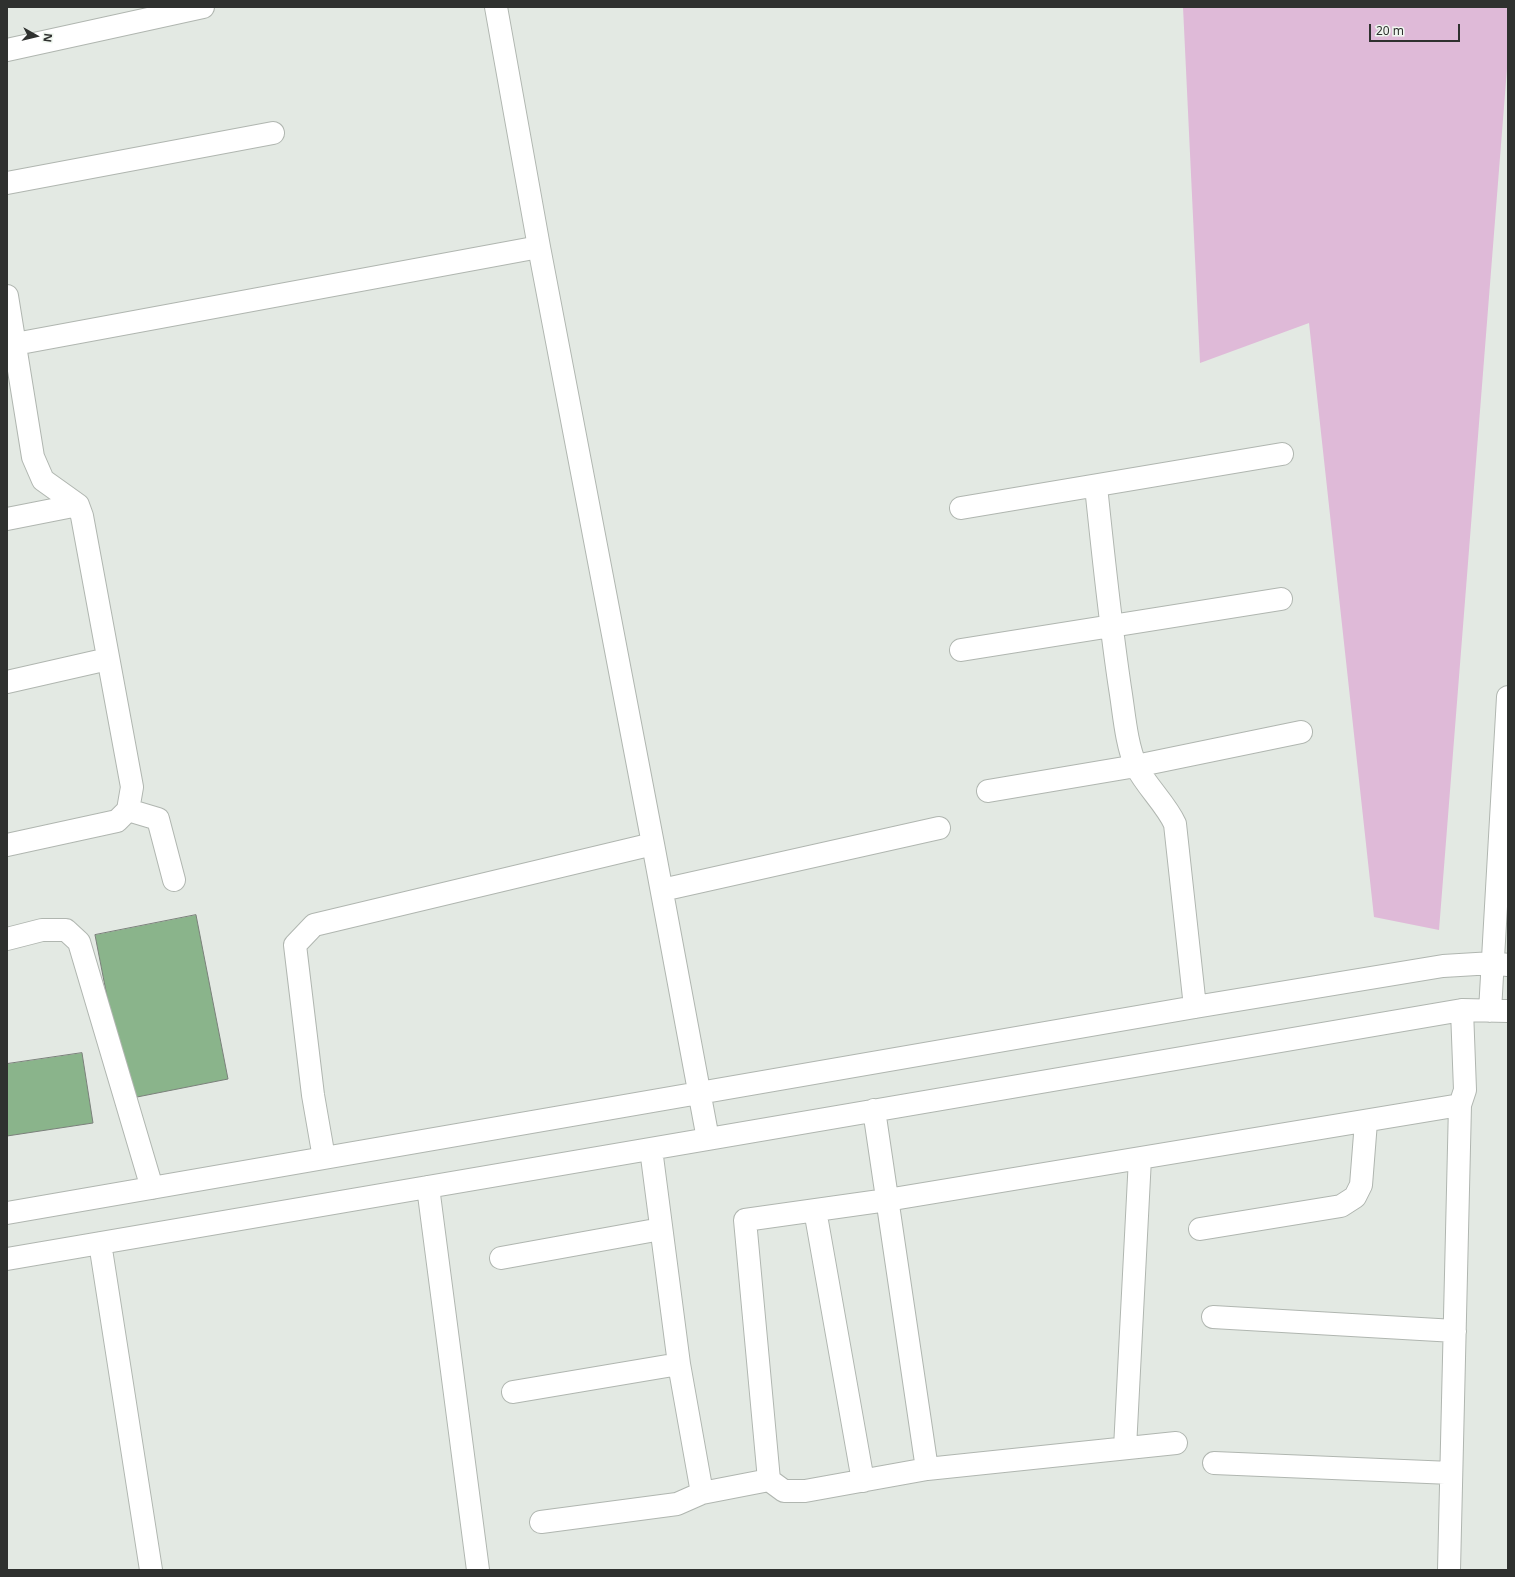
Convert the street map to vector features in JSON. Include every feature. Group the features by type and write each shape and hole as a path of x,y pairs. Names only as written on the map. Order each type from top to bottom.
{"street":[{"path":"7,50 136,14 203,7"},
{"path":"496,7 539,247 654,844 708,1139"},
{"path":"7,183 273,133"},
{"path":"15,344 539,247"},
{"path":"7,296 33,457 43,480 78,505 82,516 132,787 128,810 117,821 7,845"},
{"path":"961,508 1282,454"},
{"path":"1096,486 1111,626 1128,736 1136,766 1160,801 1171,813 1175,824 1195,1007"},
{"path":"7,519 78,505"},
{"path":"961,650 1282,598"},
{"path":"7,682 108,659"},
{"path":"7,1259 1462,1010 1499,1011 1508,698"},
{"path":"988,791 1136,766 1300,732"},
{"path":"128,810 158,819 174,880"},
{"path":"662,890 939,828"},
{"path":"324,1158 313,1095 295,945 314,925 654,844"},
{"path":"7,939 42,930 66,930 79,942 152,1188"},
{"path":"7,1213 1195,1007 1444,966 1500,964"},
{"path":"1449,1570 1460,1105 1465,1090 1462,1010"},
{"path":"769,1480 745,1220 887,1200 1366,1122 1460,1105"},
{"path":"874,1110 927,1469"},
{"path":"1200,1229 1341,1206 1355,1197 1361,1185 1366,1122"},
{"path":"651,1149 679,1364 702,1494"},
{"path":"1125,1448 1140,1158"},
{"path":"428,1187 478,1570"},
{"path":"815,1210 863,1481"},
{"path":"501,1258 661,1229"},
{"path":"100,1243 151,1570"},
{"path":"1213,1317 1455,1331"},
{"path":"512,1392 679,1364"},
{"path":"541,1522 677,1504 702,1494 769,1480 784,1491 805,1491 927,1469 1176,1443"},
{"path":"1214,1463 1451,1473"}],"shaded area":[{"path":"1183,7 1508,7 1508,56 1439,930 1374,917 1309,323 1200,363"}],"building":[{"path":"196,915 228,1079 127,1099 95,935"},
{"path":"82,1053 93,1123 7,1136 7,1064"}]}
